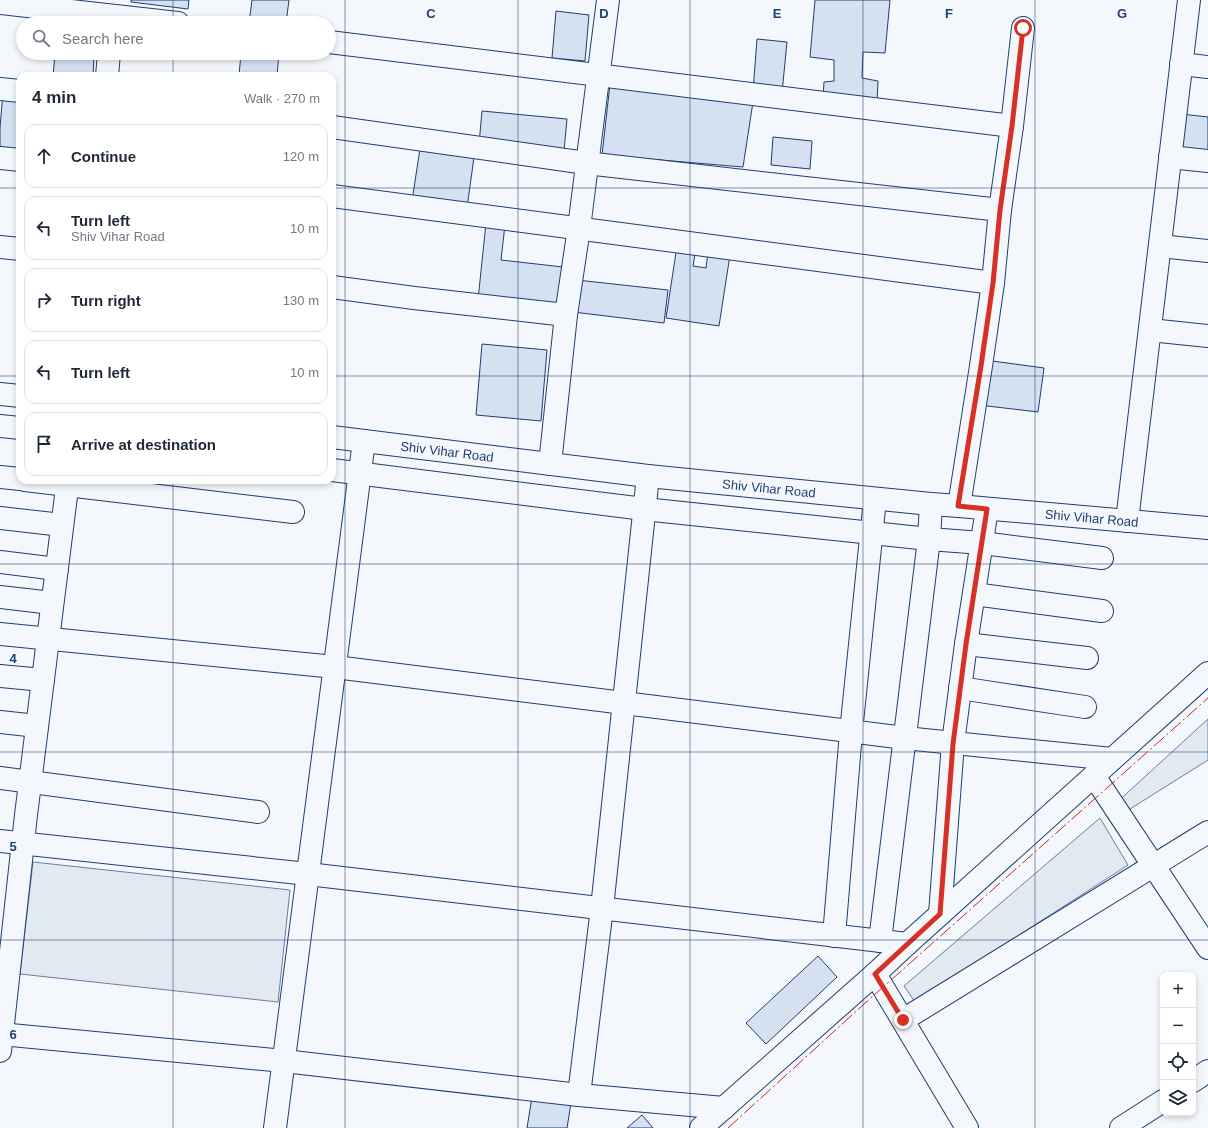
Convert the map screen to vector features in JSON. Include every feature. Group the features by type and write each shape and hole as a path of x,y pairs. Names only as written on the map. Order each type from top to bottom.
{"street":[{"path":"550,464 566,315 579,228 608,0"},
{"path":"1127,521 1189,0"},
{"path":"0,3 132,16"},
{"path":"958,506 980,374 993,283 1000,210 1012,126 1023,28"},
{"path":"336,43 1012,126"},
{"path":"107,72 108,60"},
{"path":"1181,64 1208,67"},
{"path":"0,89 16,91"},
{"path":"336,128 586,164 1000,210"},
{"path":"1170,157 1208,161"},
{"path":"0,158 16,160"},
{"path":"336,197 993,283"},
{"path":"1160,246 1208,251"},
{"path":"0,247 16,249"},
{"path":"336,288 566,315"},
{"path":"1150,330 1208,336"},
{"path":"0,394 16,396"},
{"path":"0,426 16,428"},
{"name":"Shiv Vihar Road","path":"336,438 648,476 875,499 1208,528"},
{"path":"275,1128 364,441"},
{"path":"336,470 644,510 982,543 1102,558"},
{"path":"579,1095 602,908 648,476"},
{"path":"0,477 16,479"},
{"path":"68,484 30,782 1,1040 284,1061 579,1095 724,1108"},
{"path":"76,484 293,512"},
{"path":"834,936 851,732 875,499"},
{"path":"880,941 929,539 931,504"},
{"path":"940,914 953,744 966,644 987,509"},
{"path":"0,518 62,525"},
{"path":"0,562 57,569"},
{"path":"974,594 1102,611"},
{"path":"0,597 52,603"},
{"path":"0,634 335,667 851,732 953,744 1112,759"},
{"path":"966,644 1087,658"},
{"path":"701,1128 875,974 1208,672"},
{"path":"0,676 43,680"},
{"path":"960,688 1085,706"},
{"path":"0,722 37,726"},
{"path":"1094,776 1208,948"},
{"path":"0,778 258,812"},
{"path":"903,1020 1208,832"},
{"path":"0,841 308,874 907,944"},
{"path":"875,974 967,1128"},
{"path":"1194,1080 1208,1071"},
{"path":"1121,1128 1160,1103"}],"shaded area":[{"path":"1208,719 1208,760 1122,814 1114,805"},
{"path":"1100,818 1128,865 915,1002 904,986"},
{"path":"33,862 290,890 278,1002 20,974"}],"building":[{"path":"131,0 189,0 188,9 131,2"},
{"path":"252,0 289,0 287,16 250,16"},
{"path":"815,0 890,0 885,53 863,52 862,78 878,81 877,103 823,97 824,82 834,81 834,60 810,57"},
{"path":"556,11 589,15 585,61 552,58"},
{"path":"757,39 787,42 782,93 753,91"},
{"path":"54,60 94,60 93,72 53,72"},
{"path":"240,60 278,60 277,72 239,72"},
{"path":"610,84 753,102 743,167 602,155"},
{"path":"3,92 16,94 16,150 0,149"},
{"path":"482,111 567,119 564,151 479,144"},
{"path":"1181,114 1208,117 1208,159 1177,156"},
{"path":"773,137 812,141 810,169 771,165"},
{"path":"421,142 475,150 467,208 412,201"},
{"path":"486,223 505,225 501,260 563,267 558,308 478,300"},
{"path":"677,246 696,249 693,266 706,268 708,252 730,255 719,326 666,318"},
{"path":"577,280 668,290 664,323 573,312"},
{"path":"482,344 547,350 541,421 476,415"},
{"path":"985,360 1044,368 1038,412 979,405"},
{"path":"818,956 837,977 766,1044 746,1023"},
{"path":"532,1097 571,1103 567,1128 527,1128"},
{"path":"642,1115 653,1128 627,1128"}],"power":[{"path":"728,1128 863,1005 1208,698"}],"route":[{"path":"903,1020 875,974 940,914 953,744 966,644 987,509 958,506 993,283 1000,210 1012,126 1023,28"}]}
